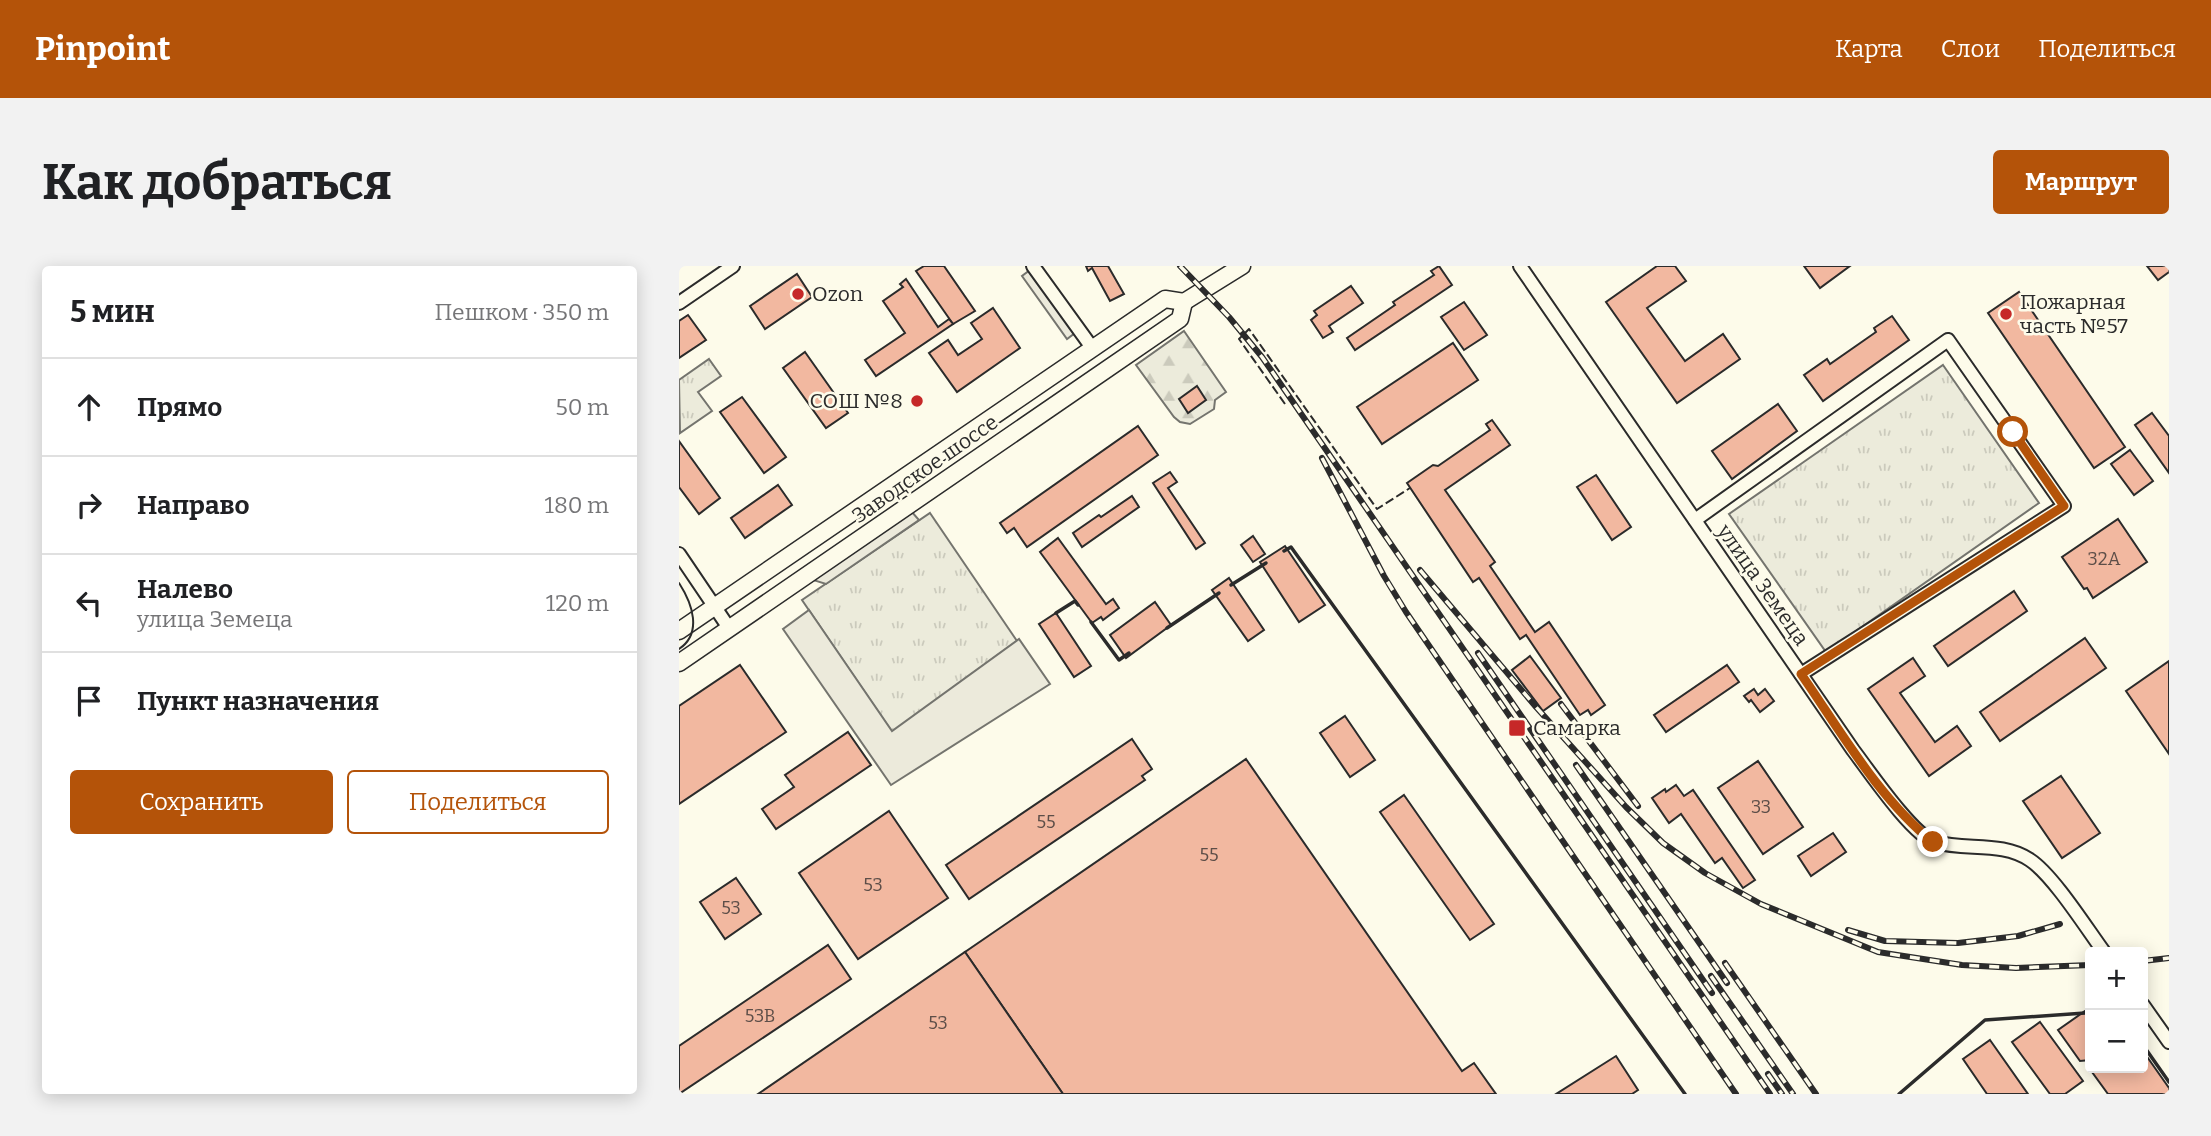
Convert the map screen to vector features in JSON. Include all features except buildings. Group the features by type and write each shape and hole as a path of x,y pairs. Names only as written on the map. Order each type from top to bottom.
{"main road":[{"name":"Заводское шоссе","path":"679,631 1165,299 1184,302 1243,266"},
{"name":"Заводское шоссе","path":"679,663 1180,319 1184,302"}],"street":[{"path":"679,303 733,266"},
{"path":"1033,266 1093,349"},
{"name":"улица Земеца","path":"1520,266 1853,750 1892,801 1918,830 1933,842 2007,850 2030,859 2047,875 2101,947"},
{"path":"1695,520 1948,340 2064,506 1801,674"},
{"path":"679,554 729,628"},
{"path":"2147,1010 2169,1042"}],"green space":[{"path":"1184,331 1226,392 1215,400 1214,409 1190,424 1180,422 1174,417 1136,365"},
{"path":"709,359 721,376 698,392 712,411 680,433 679,380"},
{"path":"1943,365 2039,503 1826,652 1729,514"},
{"path":"930,513 1017,641 892,732 802,600"}],"shaded area":[{"path":"1030,270 1075,333 1067,339 1022,276"},
{"path":"911,511 919,520 826,584 813,580"},
{"path":"809,610 892,731 1019,639 1050,684 891,785 783,629"}],"tram line":[{"path":"679,583 693,618 691,635 679,649"}],"railway":[{"path":"1180,266 1229,317 1262,357 1770,1094"},
{"path":"1322,458 1406,612 1736,1094"},
{"path":"1420,570 1536,707 1626,807 1663,843 1705,873 1761,904 1878,952 1962,965 2016,968 2085,965"},
{"path":"1478,653 1712,993"},
{"path":"1561,704 1638,806"},
{"path":"1576,765 1727,983"},
{"path":"1848,930 1885,941 1958,943 2018,936 2060,924"},
{"path":"2148,960 2169,958"},
{"path":"1725,963 1816,1094"},
{"path":"1711,976 1793,1094"},
{"path":"1768,1074 1782,1094"}],"fence":[{"path":"1285,404 1239,339 1249,329 1377,509 1410,488"}],"wall":[{"path":"1284,551 1291,547 1685,1094"},
{"path":"1231,585 1266,563"},
{"path":"1167,628 1219,593"},
{"path":"1056,613 1075,601 1078,605"},
{"path":"1091,622 1119,660 1129,653"},
{"path":"1899,1094 1985,1020 2085,1013"},
{"path":"2148,1052 2169,1082"}],"place":[{"name":"Ozon","path":"798,294"},
{"name":"Пожарная часть №57","path":"2006,314"},
{"name":"СОШ №8","path":"917,401"},
{"name":"Самарка","path":"1517,728"}],"route":[{"path":"1933,842 1918,830 1892,801 1801,674 2064,506 2013,432"}]}
